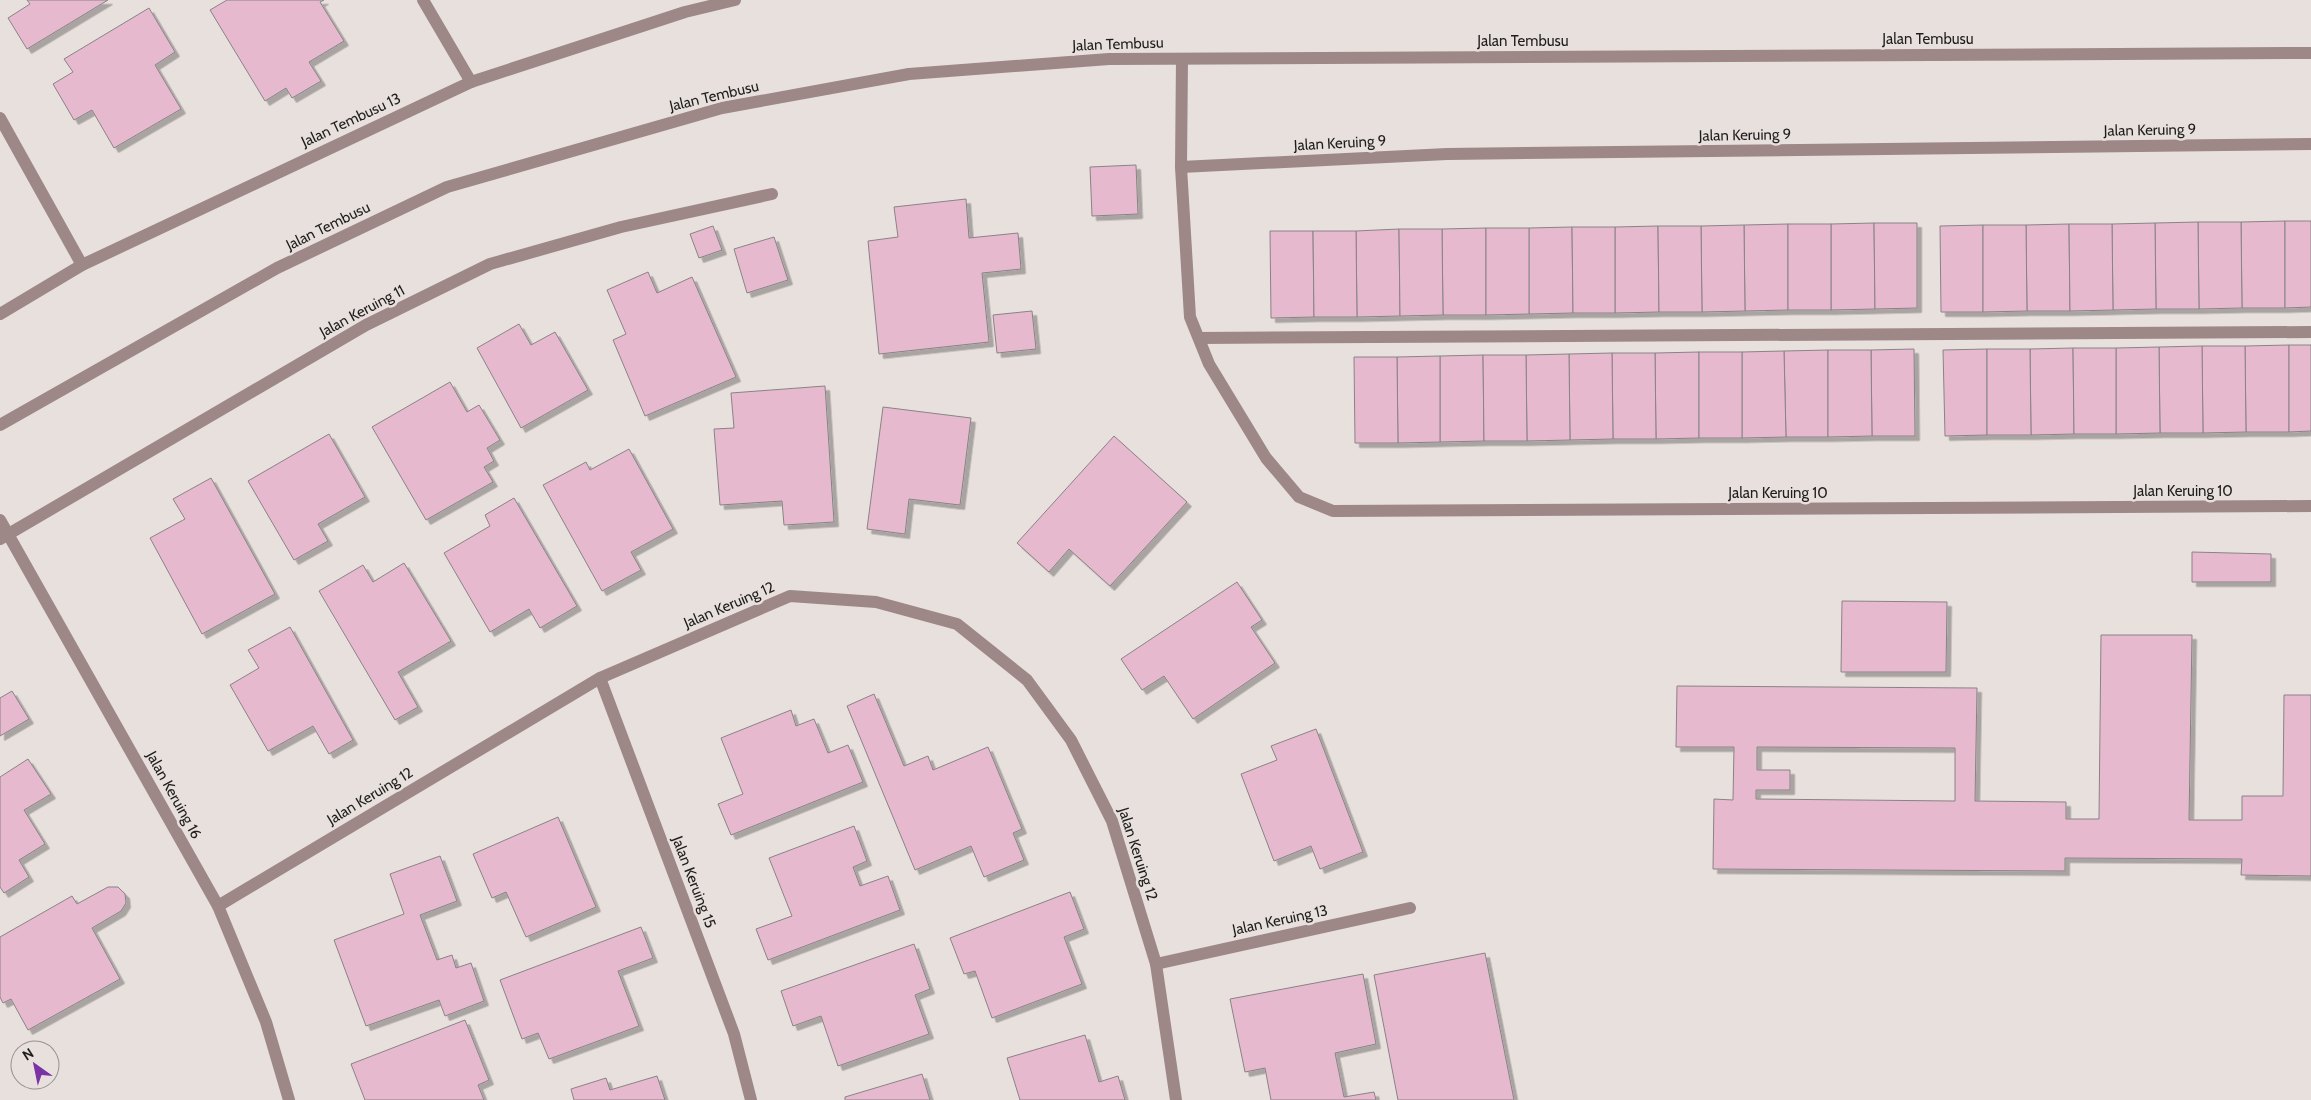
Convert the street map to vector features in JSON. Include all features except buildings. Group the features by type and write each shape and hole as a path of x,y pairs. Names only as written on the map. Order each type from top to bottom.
{"street":[{"path":"423,0 472,82"},
{"name":"Jalan Tembusu 13","path":"0,314 82,265 472,82 685,12 735,0"},
{"name":"Jalan Tembusu","path":"0,425 277,268 447,187 722,108 909,74 1109,59 2311,53"},
{"path":"1182,59 1181,167 1190,317 1199,338 2311,332"},
{"path":"0,118 82,265"},
{"name":"Jalan Keruing 9","path":"1181,167 1447,154 2311,144"},
{"name":"Jalan Keruing 11","path":"4,536 366,325 490,264 621,227 772,194"},
{"name":"Jalan Keruing 10","path":"1199,338 1209,364 1266,458 1299,497 1333,511 2311,506"},
{"name":"Jalan Keruing 16","path":"0,520 4,536 218,906 266,1022 289,1100"},
{"name":"Jalan Keruing 12","path":"218,906 600,678 790,596 876,602 957,624 1027,680 1071,740 1112,820 1156,964 1176,1100"},
{"name":"Jalan Keruing 15","path":"600,678 734,1034 751,1100"},
{"name":"Jalan Keruing 13","path":"1156,964 1410,908"}]}
